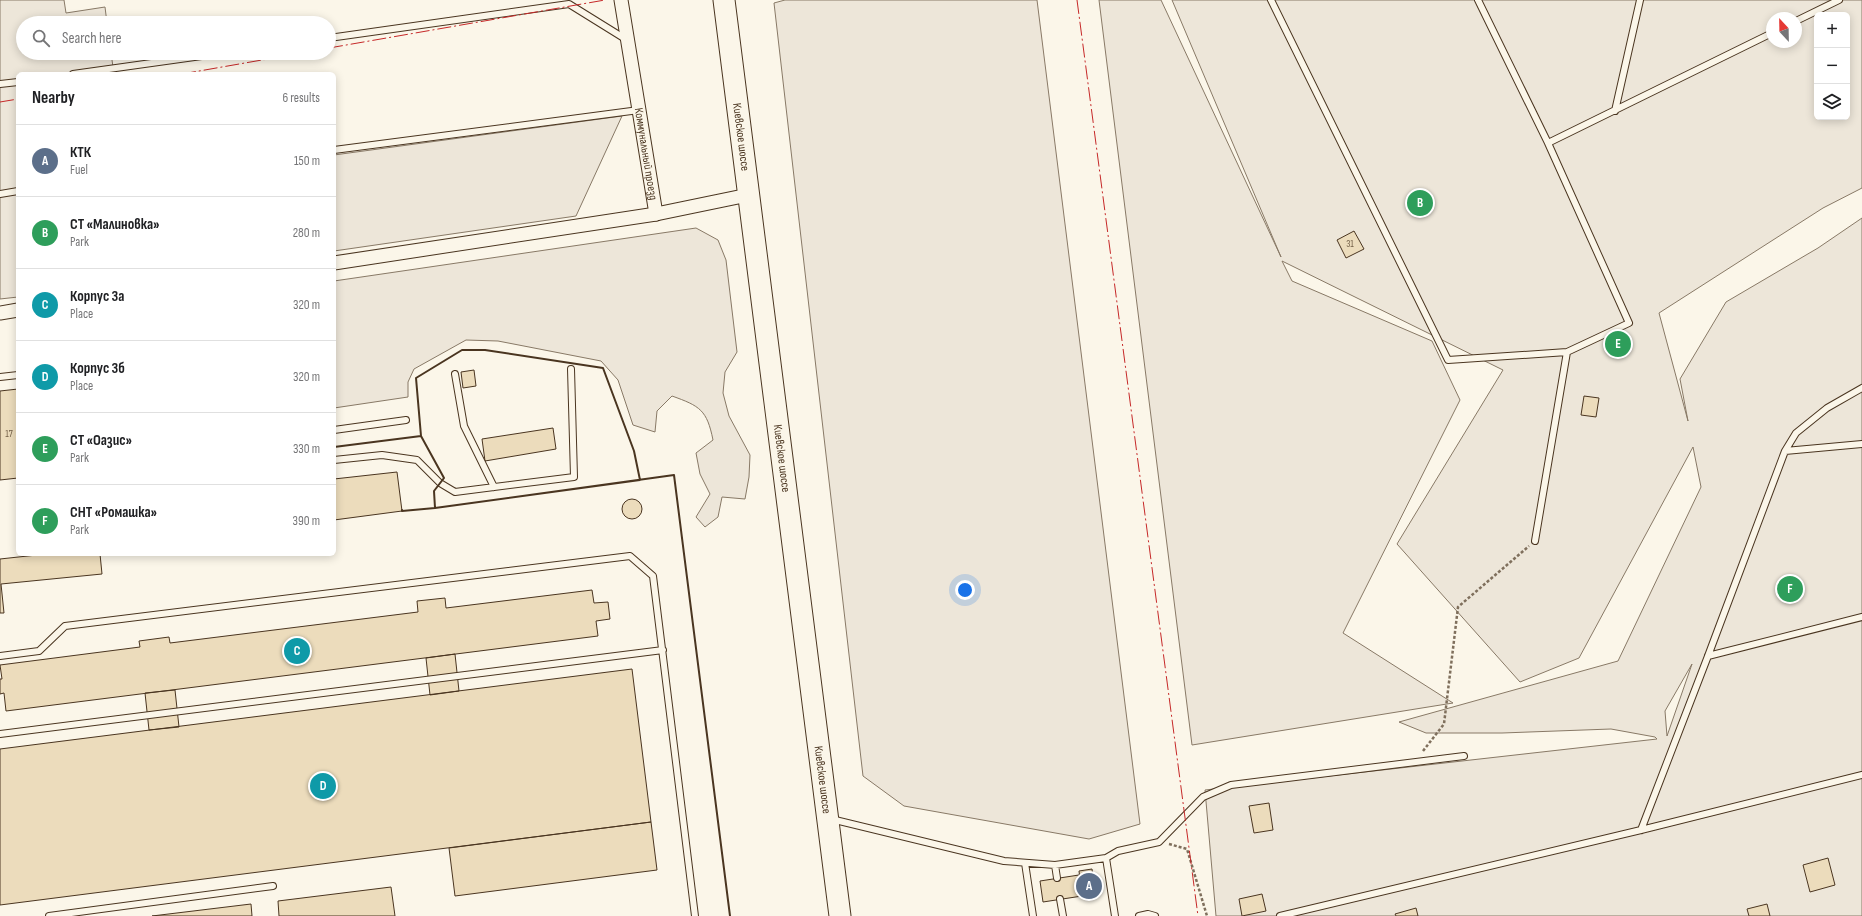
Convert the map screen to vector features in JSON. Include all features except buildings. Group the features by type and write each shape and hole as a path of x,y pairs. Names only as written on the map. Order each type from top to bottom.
{"highway":[{"name":"Киевское шоссе","path":"724,0 840,916"}],"street":[{"name":"Коммунальный проезд","path":"621,0 656,214 748,195"},
{"path":"336,263 656,214"},
{"path":"0,313 16,310"}],"lane":[{"path":"1271,0 1448,360 1567,352 1629,323 1548,143 1478,0"},
{"path":"1615,111 1640,0"},
{"path":"1802,18 1839,0"},
{"path":"336,37 570,4 628,41"},
{"path":"1548,143 1766,36"},
{"path":"87,72 173,60"},
{"path":"0,84 16,82"},
{"path":"336,150 639,110"},
{"path":"0,194 16,191"},
{"path":"1535,541 1567,352"},
{"path":"336,460 382,455 417,460 440,483 455,492 574,477 571,369"},
{"path":"455,374 464,426 494,487"},
{"path":"0,377 16,375"},
{"path":"1641,830 1785,451 1796,433 1826,408 1862,388"},
{"path":"336,430 406,420"},
{"path":"1785,451 1862,444"},
{"path":"0,656 39,651 64,626 630,556 653,576 696,916"},
{"path":"1708,656 1862,618"},
{"path":"0,734 663,650"},
{"path":"828,818 1004,861 1054,865 1106,858 1118,851 1159,842 1203,796 1231,785 1464,756"},
{"path":"1280,916 1641,830 1862,775"},
{"path":"1106,858 1115,916"},
{"path":"1025,862 1033,916"},
{"path":"1054,865 1057,878"},
{"path":"50,916 273,886"},
{"path":"1060,899 1063,916"},
{"path":"1139,916 1148,914 1155,916"}],"path":[{"path":"1416,761 1444,724 1458,607 1535,541"},
{"path":"1159,842 1187,849 1207,916"}],"shaded area":[{"path":"0,0 64,0 66,13 105,7 106,16 16,16 16,60 112,60 114,72 16,72 16,297 0,299"},
{"path":"785,0 1037,0 1140,824 1089,839 904,806 863,776 774,3"},
{"path":"1099,0 1161,0 1281,257 1172,0 1862,0 1862,188 1823,208 1659,313 1688,421 1680,379 1726,302 1818,248 1862,218 1862,916 1216,916 1205,790 1657,739 1655,737 1611,729 1502,733 1426,733 1399,722 1618,661 1701,487 1693,447 1579,658 1520,682 1397,544 1503,370 1282,261 1292,281 1432,341 1460,400 1343,633 1453,703 1192,745","holes":["1692,664 1667,736 1665,711"]},
{"path":"622,116 576,216 336,251 336,155"},
{"path":"696,228 718,240 726,260 737,352 725,372 723,393 729,416 750,455 749,477 745,499 722,497 718,517 705,527 696,517 710,494 700,474 696,453 713,440 711,430 705,416 696,406 672,396 657,411 655,432 633,425 618,380 601,361 498,341 466,340 414,369 408,382 408,397 336,408 336,281"}],"wall":[{"path":"462,350 485,350 603,368 634,451 640,480 435,508 434,491 444,478 421,436 416,378 462,350"},
{"path":"336,447 421,436"},
{"path":"402,510 435,508 674,475 730,916"}],"power":[{"path":"336,47 605,0"},
{"path":"1077,0 1198,916"},
{"path":"193,72 262,60"},
{"path":"0,102 16,99"}],"place":[{"name":"СТ «Малиновка»","path":"1420,203"},
{"name":"СТ «Оазис»","path":"1618,344"},
{"name":"СНТ «Ромашка»","path":"1790,589"},
{"name":"Корпус 3a","path":"297,651"},
{"name":"Корпус 3б","path":"323,786"},
{"name":"КТК","path":"1089,886"}]}
